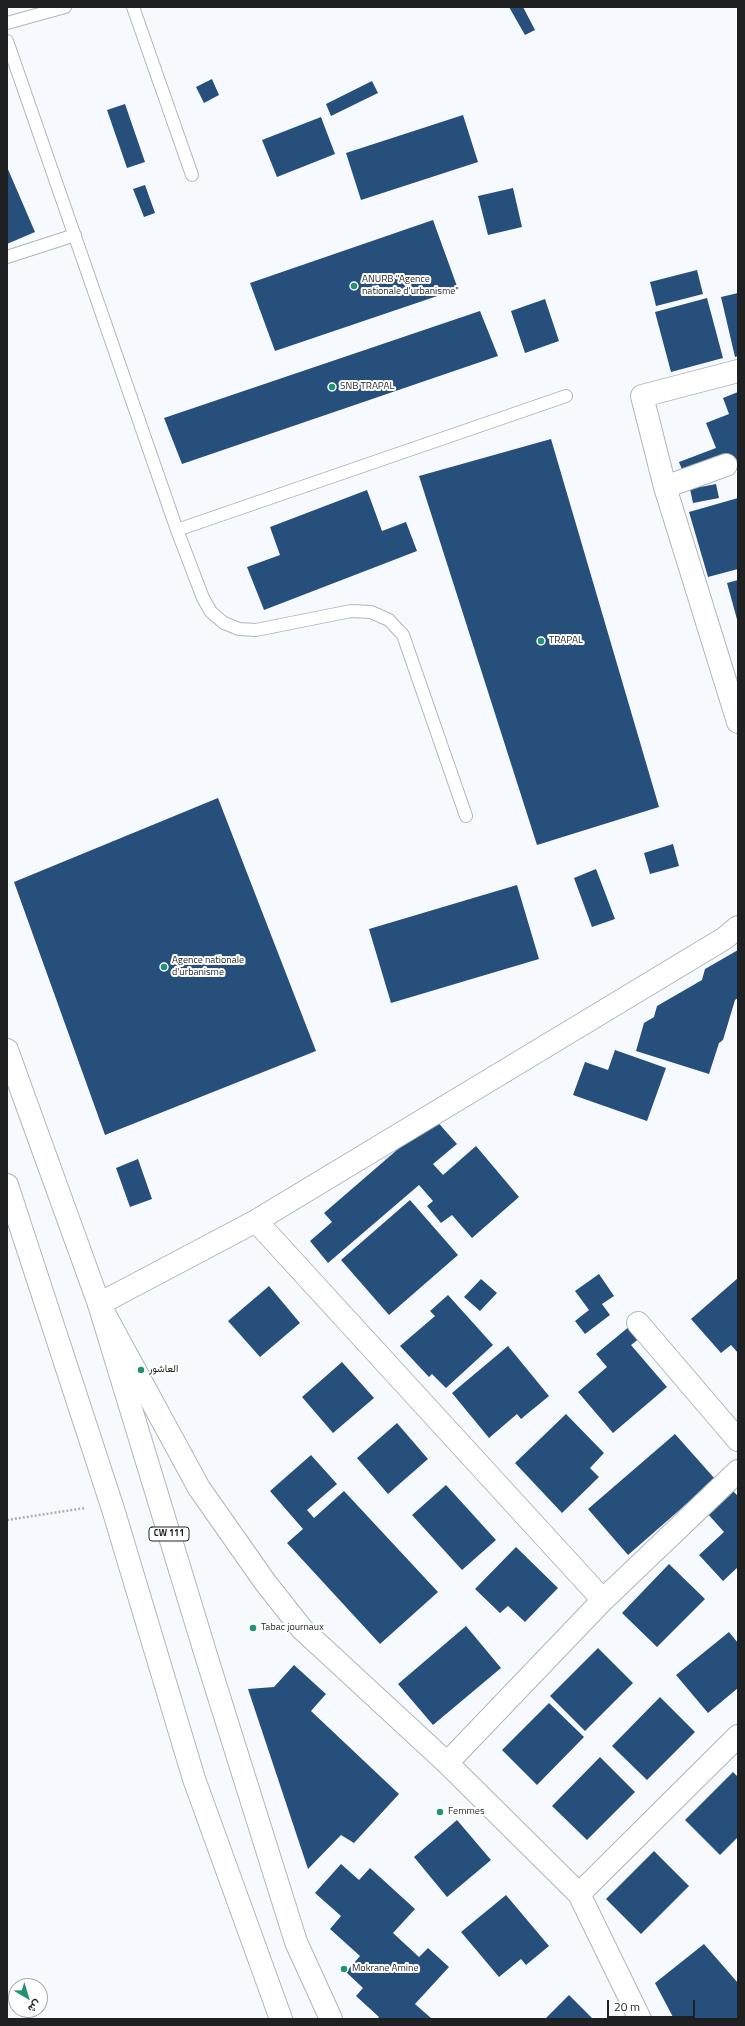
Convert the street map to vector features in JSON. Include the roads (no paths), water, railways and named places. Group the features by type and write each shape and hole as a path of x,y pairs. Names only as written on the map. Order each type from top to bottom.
{"street":[{"path":"738,371 642,396 665,487 738,722"},
{"path":"665,487 726,465"},
{"path":"640,2019 579,1894 447,1763 302,1629 266,1582 199,1488 99,1304 256,1221 725,938 738,927"},
{"name":"CW 111","path":"7,1050 99,1304 211,1673 296,1942 331,2019"},
{"path":"7,1185 113,1509 194,1779 281,2019"},
{"path":"256,1221 603,1600"},
{"path":"638,1323 738,1440"},
{"path":"447,1763 603,1600 738,1471"},
{"path":"579,1894 738,1736"}],"lane":[{"path":"7,23 65,7"},
{"path":"133,7 192,174"},
{"path":"7,41 177,530 203,598 211,612 224,623 239,630 256,630 351,611 371,612 389,620 403,635 466,816"},
{"path":"7,257 75,235"},
{"path":"177,530 566,396"}],"place":[{"name":"ANURB \"Agence nationale d'urbanisme\"","path":"354,286"},
{"name":"SNB TRAPAL","path":"332,387"},
{"name":"TRAPAL","path":"541,641"},
{"name":"Agence nationale d'urbanisme","path":"164,967"},
{"name":"العاشور","path":"141,1370"},
{"name":"Tabac journaux","path":"253,1628"},
{"name":"Femmes","path":"440,1812"},
{"name":"Mokrane Amine","path":"344,1969"}]}
